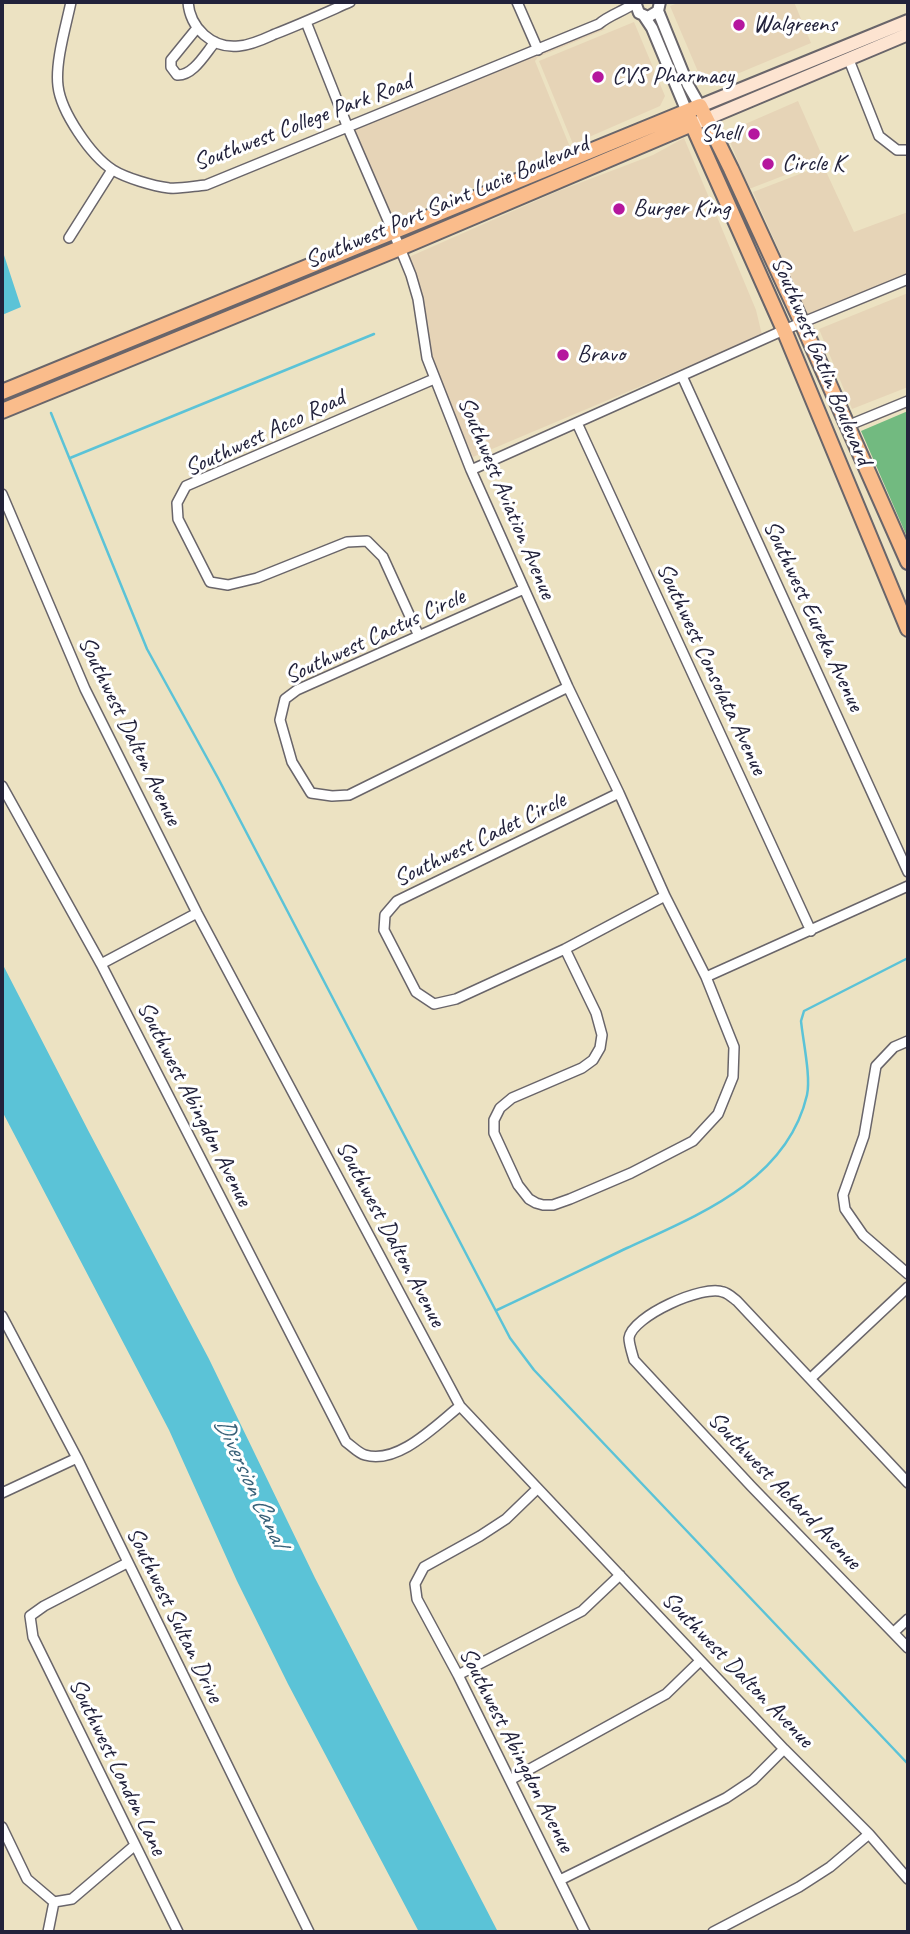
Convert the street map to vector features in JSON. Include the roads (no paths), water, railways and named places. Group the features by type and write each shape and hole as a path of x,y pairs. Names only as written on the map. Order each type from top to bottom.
{"main road":[{"name":"Southwest Port Saint Lucie Boulevard","path":"2,411 400,248 908,21"},
{"name":"Southwest Port Saint Lucie Boulevard","path":"2,392 394,233 696,115 849,60 908,34"},
{"name":"Southwest Gatlin Boulevard","path":"696,115 802,323 908,562"},
{"name":"Southwest Gatlin Boulevard","path":"696,115 908,629"}],"street":[{"name":"Southwest College Park Road","path":"71,2 60,54 58,87 70,121 86,145 112,170 169,188 206,185 638,8"},
{"path":"188,2 197,28 215,42 231,46 250,44 350,2"},
{"path":"517,2 538,50"},
{"path":"638,8 652,15 661,5 696,115"},
{"path":"638,8 650,23 696,115"},
{"name":"Southwest Aviation Avenue","path":"306,22 400,248 418,299 427,358 471,470 568,687 665,896 706,977 734,1047 733,1077 718,1114 693,1141 631,1173 553,1205 536,1203 524,1194 494,1133 494,1120 500,1108 512,1098 582,1068 593,1059 600,1048 602,1035 596,1013 565,949"},
{"path":"197,28 171,60 171,67 177,75 191,71 215,42"},
{"path":"849,60 879,136 897,150 908,150"},
{"path":"69,238 112,170"},
{"path":"471,470 784,330 908,279"},
{"name":"Southwest Eureka Avenue","path":"682,376 908,872"},
{"name":"Southwest Acco Road","path":"418,634 383,557 367,541 346,542 257,578 228,585 210,582 178,519 177,503 186,486 434,379"},
{"path":"847,426 908,401"},
{"name":"Southwest Consolata Avenue","path":"577,423 811,931"},
{"name":"Southwest Dalton Avenue","path":"2,494 85,689 197,913 460,1406 784,1749 869,1834 908,1879"},
{"name":"Southwest Cactus Circle","path":"524,589 297,690 285,699 280,720 292,762 311,793 349,795 568,687"},
{"name":"Southwest Abingdon Avenue","path":"2,786 101,964 346,1442 363,1455 382,1457 405,1449 460,1406"},
{"name":"Southwest Cadet Circle","path":"619,793 397,901 385,915 384,930 416,992 434,1004 456,999 565,949 665,896"},
{"path":"706,977 908,887"},
{"path":"101,964 197,913"},
{"path":"908,1041 894,1047 876,1066 864,1136 843,1195 845,1209 863,1235 908,1274"},
{"path":"908,1287 811,1378 908,1483"},
{"name":"Southwest Ackard Avenue","path":"811,1378 737,1301 723,1291 704,1291 665,1307 642,1320 633,1329 629,1339 634,1360 908,1648"},
{"name":"Southwest Sultan Drive","path":"2,1316 77,1458 309,1932"},
{"path":"2,1493 77,1458"},
{"name":"Southwest Abingdon Avenue","path":"537,1489 506,1519 424,1567 415,1584 417,1599 458,1675 585,1932"},
{"name":"Southwest London Lane","path":"127,1563 30,1616 33,1637 40,1654 178,1932"},
{"path":"458,1675 582,1611 620,1575"},
{"path":"894,1632 908,1619"},
{"path":"510,1780 666,1695 700,1661"},
{"path":"560,1880 726,1798 753,1780 784,1749"},
{"path":"2,1826 27,1879 54,1902 72,1899 134,1846"},
{"path":"713,1932 830,1867 869,1834"},
{"path":"48,1932 54,1902"}],"water":[{"path":"2,249 21,307 2,315"},
{"name":"Diversion Canal","path":"2,963 209,1359 315,1578 498,1932 419,1932 288,1684 237,1581 169,1430 2,1111"}],"waterway":[{"path":"70,458 374,334"},
{"path":"51,413 147,649 218,778 510,1338 534,1370 908,1764"},
{"path":"497,1310 710,1208 760,1173 780,1151 796,1125 807,1095 807,1069 801,1021 804,1011 908,958"}],"place":[{"name":"Walgreens","path":"739,25"},
{"name":"CVS Pharmacy","path":"598,77"},
{"name":"Shell","path":"754,134"},
{"name":"Circle K","path":"768,164"},
{"name":"Burger King","path":"619,209"},
{"name":"Bravo","path":"563,355"}]}
